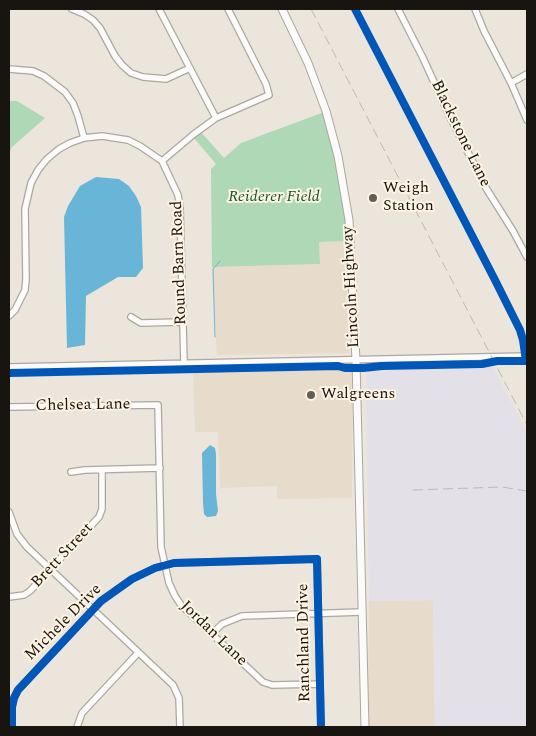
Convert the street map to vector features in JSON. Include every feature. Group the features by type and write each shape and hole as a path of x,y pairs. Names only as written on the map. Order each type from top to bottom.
{"main road":[{"name":"Lincoln Highway","path":"282,9 314,76 330,124 346,198 350,232 356,360 365,727"}],"street":[{"path":"72,9 93,20 100,28 115,56 131,73 143,77 166,78 190,68"},
{"path":"159,9 216,118"},
{"path":"162,162 216,118 269,95 266,84 228,9"},
{"name":"Blackstone Lane","path":"398,9 426,63 472,163 527,256"},
{"path":"474,9 511,83 527,120"},
{"path":"9,69 33,72 44,76 60,87 73,103 84,138"},
{"path":"511,83 527,74"},
{"name":"Round Barn Road","path":"9,316 15,310 25,290 25,210 31,183 43,165 59,149 84,138 102,136 128,140 162,162 178,195 180,208 184,363"},
{"path":"131,317 141,323 182,322"},
{"path":"9,367 527,356"},
{"name":"Chelsea Lane","path":"9,408 158,405"},
{"name":"Jordan Lane","path":"158,405 161,547 164,564 175,596 181,605 263,682 272,685 320,684"},
{"path":"71,472 160,468"},
{"name":"Brett Street","path":"9,596 24,595 30,591 99,518 102,509 102,470"},
{"path":"9,512 17,534 27,548 177,691 180,727"},
{"name":"Michele Drive","path":"12,727 12,707 18,690 101,601 132,579 164,564 182,562 317,559"},
{"name":"Ranchland Drive","path":"317,559 320,727"},
{"path":"212,634 222,624 242,616 362,612"},
{"path":"77,727 82,713 138,653"}],"shaded area":[{"path":"346,241 349,353 217,355 212,267 320,264 319,242"},
{"path":"353,363 352,498 277,499 277,486 220,488 218,432 195,432 193,367"},
{"path":"492,365 527,433 527,727 435,727 433,600 369,601 366,369"},
{"path":"433,600 435,727 368,727 369,601"}],"green space":[{"path":"9,101 17,101 45,118 12,147 9,154"},
{"name":"Reiderer Field","path":"324,112 337,163 346,215 346,241 319,242 320,264 212,267 211,169 216,164 193,137 200,131 224,158 241,143"}],"water":[{"path":"96,177 119,179 129,186 136,196 141,207 143,268 136,277 118,277 86,296 85,345 67,348 64,217 80,186"},
{"path":"210,445 215,448 216,454 218,511 216,516 207,517 204,514 203,503 202,453"}],"waterway":[{"path":"215,337 213,269 220,261"}],"railway":[{"path":"311,9 527,425"},
{"path":"413,490 502,487 527,491"}],"cycle path":[{"path":"355,9 520,330 527,361"},
{"path":"9,373 338,366 363,368 526,361"},
{"path":"12,727 12,707 18,690 101,601 132,579 155,568 174,563 317,559 321,727"}],"place":[{"name":"Weigh Station","path":"373,198"},
{"name":"Walgreens","path":"311,395"}]}
